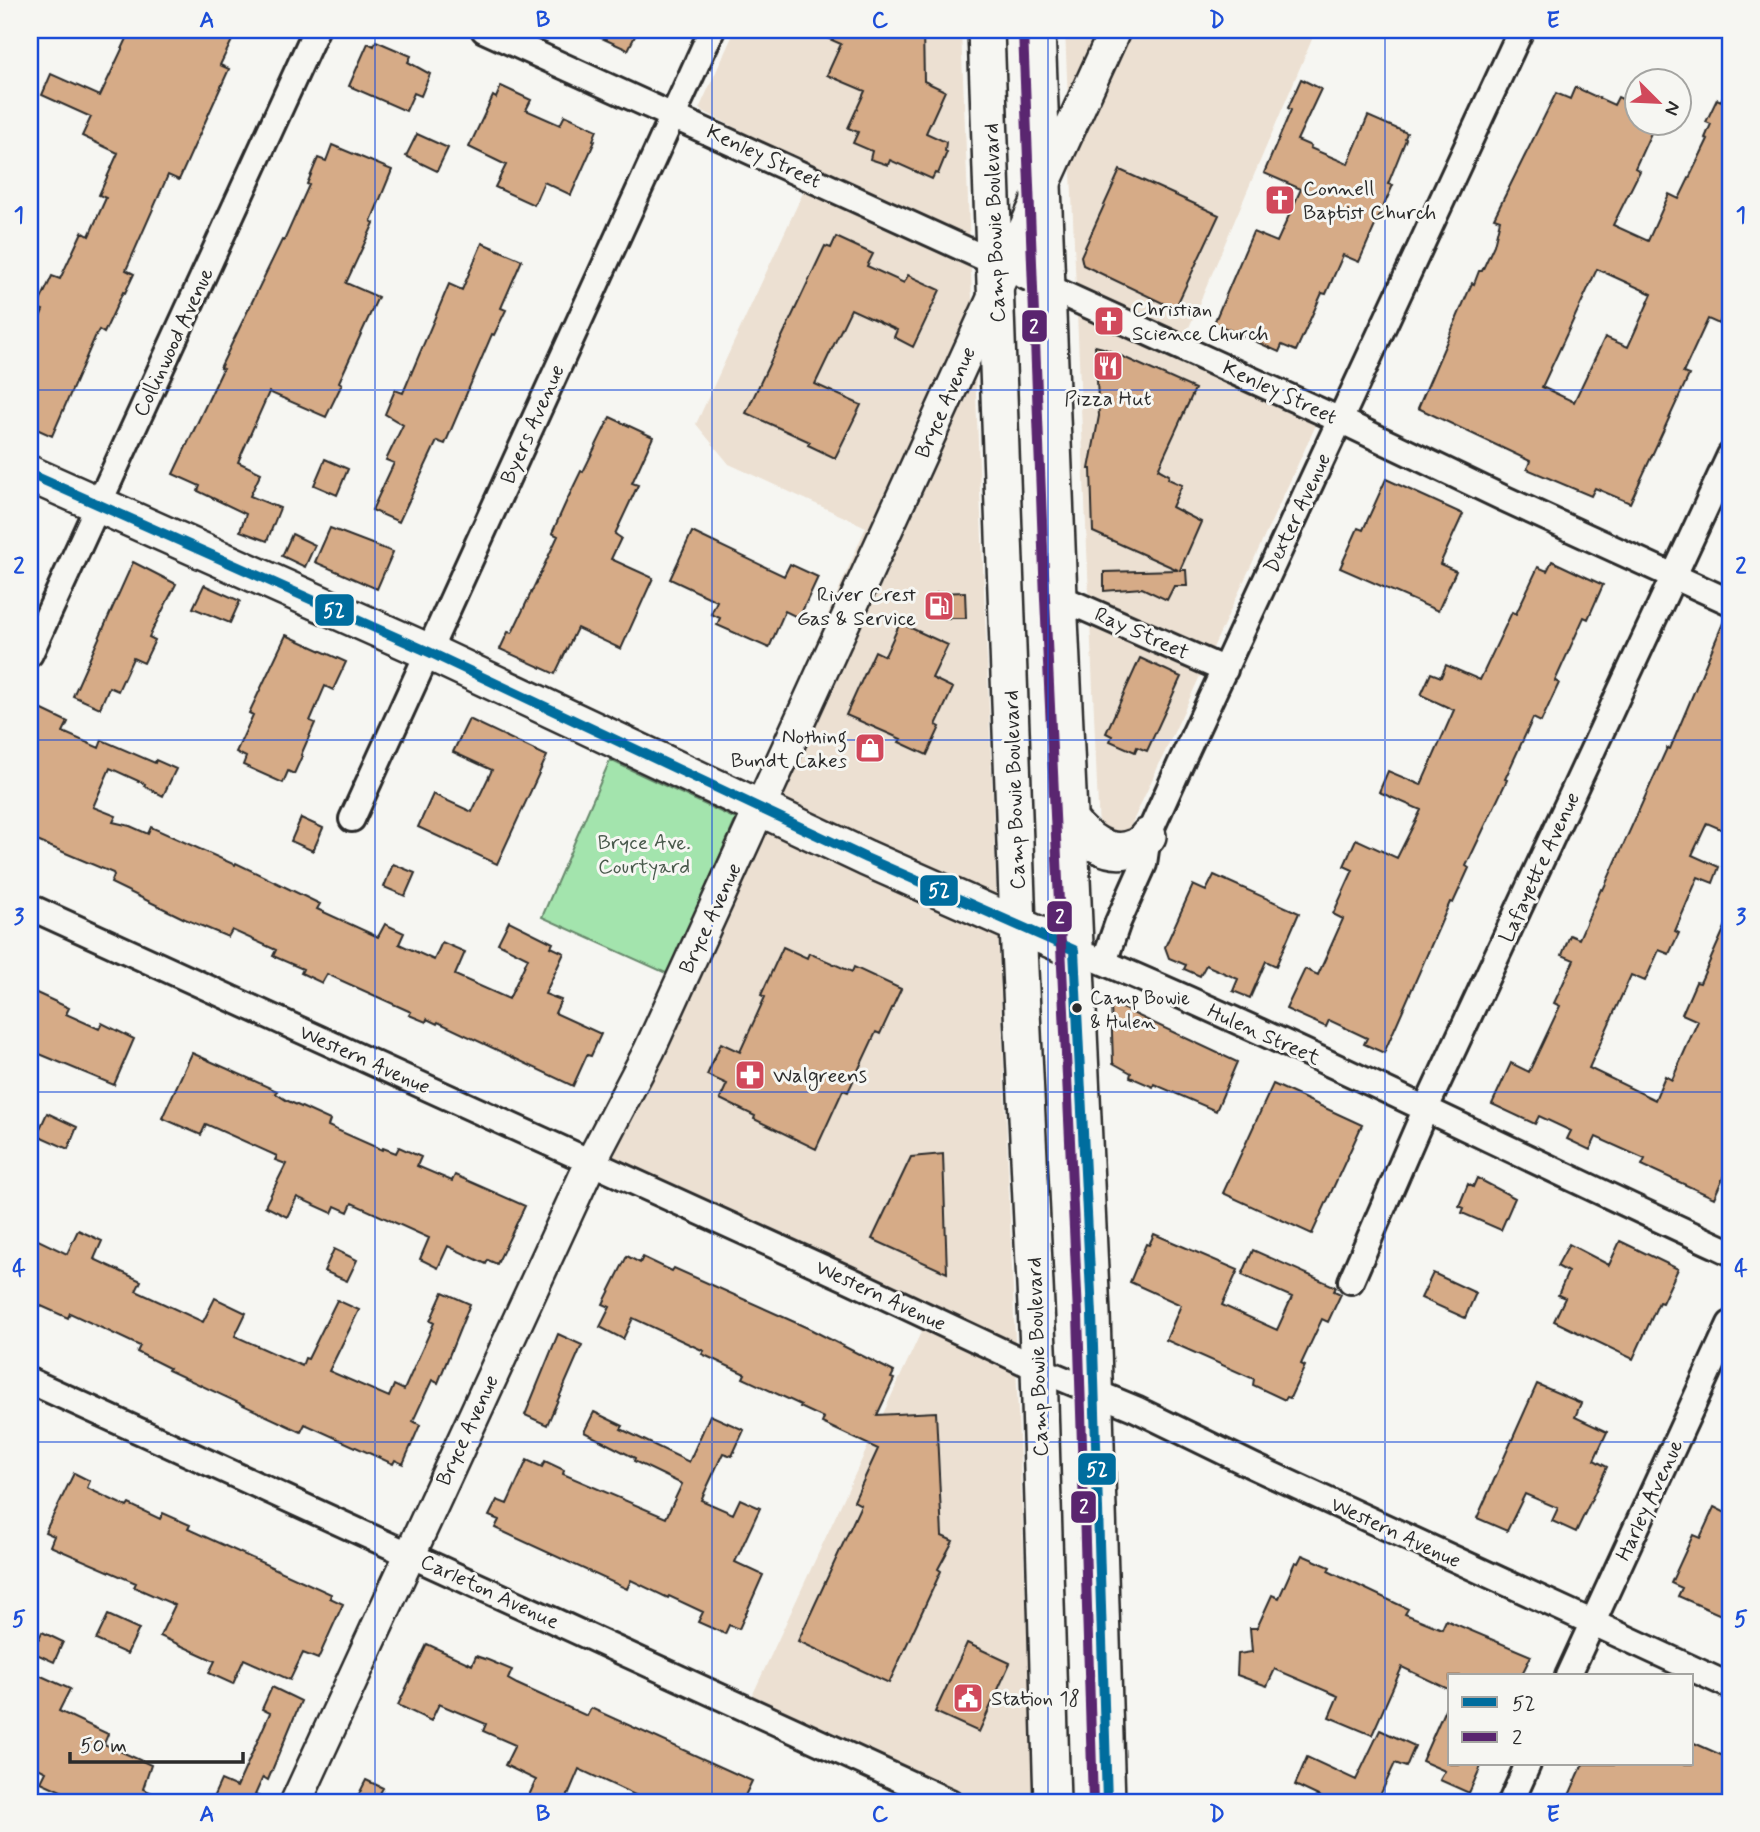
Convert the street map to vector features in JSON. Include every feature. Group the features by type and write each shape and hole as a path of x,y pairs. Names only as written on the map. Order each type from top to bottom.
{"main road":[{"name":"Camp Bowie Boulevard","path":"986,30 1000,273 1018,927 1038,1368 1052,1802"},
{"path":"1037,30 1069,819 1089,956 1093,1391 1107,1802"},
{"name":"Hulen Street","path":"30,474 429,652 759,809 1018,927 1089,956"},
{"path":"1069,819 1080,835 1096,845 1115,850 1135,848 1148,836"},
{"path":"1047,1647 1102,1642"}],"street":[{"name":"Collinwood Avenue","path":"30,653 316,30"},
{"name":"Kenley Street","path":"484,30 674,114 1000,273 1048,288 1340,420 1730,602"},
{"name":"Byers Avenue","path":"352,819 712,30"},
{"name":"Bryce Avenue","path":"296,1802 591,1162 649,1051 1000,273 1044,188 1115,30"},
{"name":"Dexter Avenue","path":"1089,956 1118,922 1144,863 1148,836 1521,30"},
{"name":"Lafayette Avenue","path":"1351,1281 1426,1108 1730,455"},
{"name":"Ray Street","path":"1059,597 1225,670"},
{"name":"Western Avenue","path":"30,908 1093,1391 1730,1686"},
{"name":"Hulen Street","path":"1089,956 1426,1108 1730,1252"},
{"name":"Harley Avenue","path":"1569,1674 1730,1324"},
{"name":"Carleton Avenue","path":"30,1381 950,1802"},
{"path":"1511,1802 1527,1766"}],"shaded area":[{"path":"735,30 961,30 1034,1802 950,1802 746,1709 928,1317 591,1162 866,527 729,464 696,424 814,169 699,109"},
{"path":"1065,30 1316,30 1176,358 1316,425 1127,834 1099,832"}],"green space":[{"name":"Bryce Ave. Courtyard","path":"610,760 736,819 668,974 542,917"}],"building":[{"path":"131,30 237,30 220,65 229,69 179,180 168,175 126,270 134,274 104,333 99,330 95,337 52,436 30,426 30,342 43,310 37,308 52,276 60,279 82,232 89,236 106,198 99,195 118,153 82,136 91,117 42,95 51,74 100,96"},
{"path":"584,30 638,30 628,50"},
{"path":"809,30 923,30 924,81 945,91 926,133 946,142 947,152 938,174 935,173 932,179 890,160 888,165 870,159 872,151 853,143 858,132 848,128 865,91 827,75 841,44"},
{"path":"376,41 411,56 408,62 430,74 421,96 414,93 406,111 349,86 368,43 374,46"},
{"path":"1301,79 1321,89 1297,140 1311,146 1310,148 1348,164 1368,116 1407,133 1388,184 1393,185 1359,262 1343,255 1326,294 1322,293 1296,351 1282,345 1279,352 1214,323 1253,232 1277,242 1301,189 1264,173"},
{"path":"1730,81 1730,299 1719,324 1708,319 1683,373 1689,375 1630,503 1595,488 1591,496 1527,469 1530,461 1418,408 1472,283 1474,284 1479,271 1482,271 1494,245 1500,220 1494,218 1556,93 1570,99 1575,87 1614,105 1618,97 1624,100 1624,136 1650,136 1635,168 1640,171 1613,225 1648,241 1669,194 1679,199 1708,139 1705,138 1711,124 1706,122 1717,99 1721,101","holes":["1597,269 1652,294 1628,347 1605,337 1574,402 1542,387"]},
{"path":"501,86 531,100 526,110 560,125 565,115 597,130 593,140 595,141 571,195 544,182 534,205 495,187 506,165 469,147 493,96 496,98"},
{"path":"417,134 448,148 437,171 406,156"},
{"path":"332,145 392,170 371,221 374,223 346,283 378,297 326,417 269,392 238,462 261,473 250,496 280,508 267,541 240,531 246,514 198,491 200,486 173,474 223,369 220,368 282,240 284,241 318,158 326,161"},
{"path":"1120,170 1219,215 1175,309 1083,265 1081,256"},
{"path":"836,237 873,254 867,266 904,283 908,275 940,290 913,347 894,337 897,330 851,309 815,384 861,405 835,458 808,445 810,442 746,413 825,246 831,248"},
{"path":"482,243 522,260 501,308 506,310 494,335 492,334 445,444 437,441 399,522 372,510 394,463 386,460 403,425 385,414 395,390 403,393 449,284 462,290"},
{"path":"1095,346 1195,389 1158,469 1169,475 1168,479 1182,485 1172,507 1201,522 1180,570 1186,570 1187,586 1174,586 1167,600 1142,588 1104,591 1104,572 1178,570 1093,532 1089,469 1099,416"},
{"path":"610,417 653,437 632,483 638,485 615,534 621,538 611,559 653,578 621,649 577,628 555,674 500,649 508,632 512,633 558,536 552,533"},
{"path":"325,459 348,469 337,495 314,485"},
{"path":"1386,479 1463,514 1440,564 1456,571 1438,611 1340,568 1358,528 1363,530"},
{"path":"330,528 393,552 377,589 315,562"},
{"path":"692,532 784,576 790,564 818,577 799,618 785,611 769,648 717,625 720,618 711,614 717,601 670,579"},
{"path":"292,534 315,545 305,567 282,556"},
{"path":"1552,561 1603,585 1588,619 1584,617 1555,681 1559,683 1541,722 1533,718 1466,866 1469,868 1453,903 1450,902 1384,1053 1364,1044 1367,1038 1329,1020 1326,1027 1286,1009 1305,969 1318,975 1343,919 1333,914 1353,870 1344,866 1356,839 1397,858 1421,810 1379,792 1388,771 1421,785 1454,710 1421,695 1431,673 1441,677 1446,665 1480,680 1512,612 1516,614 1538,567 1547,571"},
{"path":"133,562 176,584 149,637 155,640 144,663 133,658 118,691 109,687 100,708 73,696"},
{"path":"204,585 240,601 230,623 193,608"},
{"path":"965,592 966,618 938,618 937,593"},
{"path":"1726,616 1730,617 1730,833 1707,823 1692,855 1719,867 1713,883 1698,877 1675,931 1679,933 1669,954 1659,950 1645,981 1631,975 1589,1068 1655,1100 1665,1076 1672,1080 1698,1021 1682,1014 1696,982 1700,983 1730,916 1730,1162 1714,1198 1642,1165 1645,1159 1596,1137 1590,1150 1567,1139 1571,1131 1539,1116 1535,1124 1492,1104 1511,1063 1529,1072 1560,1006 1554,1003 1574,960 1562,955 1570,935 1579,939 1601,889 1603,890 1667,748 1670,749"},
{"path":"900,623 948,645 932,678 953,688 936,725 940,727 927,755 899,742 901,739 846,715 875,651 885,656"},
{"path":"286,635 346,662 333,690 325,686 310,721 315,723 302,756 294,774 288,771 283,783 243,765 246,757 236,752 253,715 249,713"},
{"path":"1140,658 1181,677 1147,751 1137,747 1135,752 1110,741 1112,736 1106,733"},
{"path":"30,704 68,722 63,732 99,748 102,740 176,769 163,796 144,786 145,784 110,768 93,807 116,816 113,822 148,834 151,827 235,865 236,863 320,904 317,909 378,937 385,924 404,933 399,944 434,960 442,942 465,952 455,975 509,999 528,958 498,943 509,921 553,943 551,947 564,953 545,994 561,1000 555,1013 601,1034 591,1056 587,1055 573,1086 438,1022 437,1024 427,1019 426,1022 409,1015 411,1012 327,974 322,983 301,973 303,969 273,956 276,950 232,930 228,937 185,919 111,883 113,873 30,838"},
{"path":"469,719 547,756 497,864 418,827 433,794 472,812 492,770 453,752"},
{"path":"301,818 323,828 313,851 291,841"},
{"path":"393,864 415,873 405,896 384,887"},
{"path":"1214,875 1299,913 1276,966 1266,961 1250,998 1233,991 1238,979 1206,965 1200,976 1184,969 1186,965 1169,958 1165,947 1193,885 1206,891"},
{"name":"Walgreens","path":"783,947 807,958 809,953 852,972 854,967 901,989 880,1034 876,1032 848,1092 843,1090 816,1149 720,1099 727,1084 707,1075 721,1043 740,1052 765,997 761,995"},
{"path":"30,990 69,1008 66,1014 99,1029 102,1023 134,1039 114,1085 30,1050"},
{"path":"1111,1003 1237,1062 1216,1111 1154,1084 1153,1087 1130,1077 1131,1073 1113,1063"},
{"path":"192,1053 277,1091 275,1093 286,1100 330,1120 328,1126 382,1150 383,1148 396,1153 399,1147 421,1157 417,1166 452,1181 455,1175 525,1206 497,1264 488,1260 486,1264 448,1246 438,1268 420,1259 429,1238 352,1203 348,1212 335,1206 332,1213 297,1197 287,1217 265,1206 286,1164 275,1160 277,1156 206,1124 201,1135 162,1118"},
{"path":"1273,1084 1362,1125 1312,1234 1223,1193"},
{"path":"47,1113 77,1127 68,1149 37,1135"},
{"path":"943,1154 947,1273 872,1239 911,1157"},
{"path":"1477,1178 1515,1198 1501,1230 1462,1213 1464,1208 1459,1206 1468,1184 1473,1187"},
{"path":"78,1230 102,1241 94,1259 141,1281 136,1291 203,1322 215,1298 246,1313 235,1336 302,1366 337,1300 359,1310 329,1371 389,1397 394,1385 404,1390 434,1323 430,1321 443,1292 470,1304 438,1383 432,1380 413,1421 420,1425 403,1464 395,1460 393,1464 305,1424 301,1432 168,1370 169,1368 137,1352 140,1346 70,1313 68,1318 30,1301 30,1236 67,1254"},
{"path":"1154,1234 1238,1270 1222,1305 1277,1330 1292,1297 1242,1275 1253,1250 1336,1287 1334,1291 1341,1294 1328,1322 1322,1319 1301,1364 1305,1366 1290,1398 1285,1400 1253,1385 1254,1379 1166,1340 1181,1305 1130,1282 1146,1244 1149,1245"},
{"path":"1620,1241 1678,1269 1662,1303 1659,1302 1633,1359 1554,1321 1565,1298 1558,1295 1568,1272 1557,1266 1569,1244 1609,1265"},
{"path":"334,1249 357,1260 347,1281 324,1271"},
{"path":"627,1256 640,1263 643,1257 672,1271 674,1268 810,1329 894,1372 891,1378 894,1379 877,1415 936,1412 942,1536 953,1541 938,1569 941,1571 889,1683 798,1641 861,1505 854,1501 878,1449 822,1423 824,1418 743,1378 745,1374 702,1354 704,1351 633,1318 623,1339 600,1327 610,1307 603,1304"},
{"path":"1433,1273 1476,1293 1465,1318 1421,1298"},
{"path":"558,1334 582,1345 547,1425 525,1415"},
{"path":"1537,1384 1581,1403 1575,1417 1607,1432 1594,1460 1607,1467 1576,1532 1552,1521 1558,1508 1525,1494 1507,1531 1477,1518"},
{"path":"594,1412 623,1426 621,1429 689,1462 710,1415 744,1430 732,1456 723,1453 701,1500 733,1514 740,1499 760,1508 735,1562 763,1575 739,1629 729,1625 725,1634 698,1622 703,1612 669,1596 668,1598 631,1580 627,1589 495,1528 499,1520 489,1516 497,1500 507,1504 527,1460 542,1467 545,1461 564,1470 563,1474 666,1518 682,1484 634,1461 635,1458 584,1432"},
{"path":"74,1473 90,1481 87,1488 127,1507 129,1504 160,1519 163,1513 190,1525 188,1529 331,1594 330,1598 343,1604 318,1659 303,1653 290,1680 244,1659 233,1684 209,1673 215,1661 160,1636 175,1605 134,1587 136,1583 50,1546 54,1536 45,1532"},
{"path":"1714,1507 1730,1515 1730,1619 1678,1596 1682,1588 1671,1583 1693,1535 1700,1538"},
{"path":"1302,1555 1330,1567 1328,1571 1408,1609 1405,1614 1442,1629 1446,1620 1531,1656 1522,1674 1448,1674 1448,1689 1402,1667 1372,1735 1329,1717 1338,1696 1275,1669 1267,1686 1237,1675 1238,1654 1252,1652 1250,1628 1257,1628 1272,1595 1279,1598 1295,1562 1298,1563"},
{"path":"108,1615 139,1629 127,1654 96,1640"},
{"path":"42,1632 63,1642 54,1662 32,1652"},
{"name":"Station 18","path":"967,1643 1010,1663 979,1732 935,1712"},
{"path":"427,1644 472,1665 476,1656 512,1670 508,1679 517,1684 587,1716 591,1708 752,1781 742,1802 650,1802 579,1769 565,1802 526,1802 536,1780 505,1765 515,1745 483,1731 486,1724 439,1704 431,1721 398,1705"},
{"path":"39,1675 70,1689 59,1711 108,1734 104,1744 151,1765 143,1789 173,1802 85,1802 41,1782 46,1772 30,1764 30,1695"},
{"path":"272,1687 301,1701 268,1780 263,1777 255,1795 272,1802 211,1802 221,1780 237,1787 270,1713 262,1709"},
{"path":"1448,1702 1448,1766 1481,1766 1469,1793 1440,1780 1445,1771 1422,1761"},
{"path":"1380,1730 1415,1746 1406,1767 1395,1763 1377,1802 1331,1802 1295,1785 1307,1757 1356,1780"},
{"path":"1694,1743 1730,1759 1730,1789 1724,1802 1566,1802 1582,1766 1694,1766"},
{"path":"366,1780 383,1788 375,1802 355,1802"}],"transit line":[{"name":"2","path":"1023,31 1045,598 1078,1315 1093,1802"},
{"name":"52","path":"30,474 429,652 866,858 1074,950 1092,1314 1107,1802"}],"place":[{"name":"Connell Baptist Church","path":"1280,200"},
{"name":"Christian Science Church","path":"1109,321"},
{"name":"Pizza Hut","path":"1108,366"},
{"name":"River Crest Gas & Service","path":"939,606"},
{"name":"Nothing Bundt Cakes","path":"870,748"},
{"name":"Camp Bowie & Hulen","path":"1077,1008"},
{"name":"Walgreens","path":"750,1075"},
{"name":"Station 18","path":"968,1698"}]}
